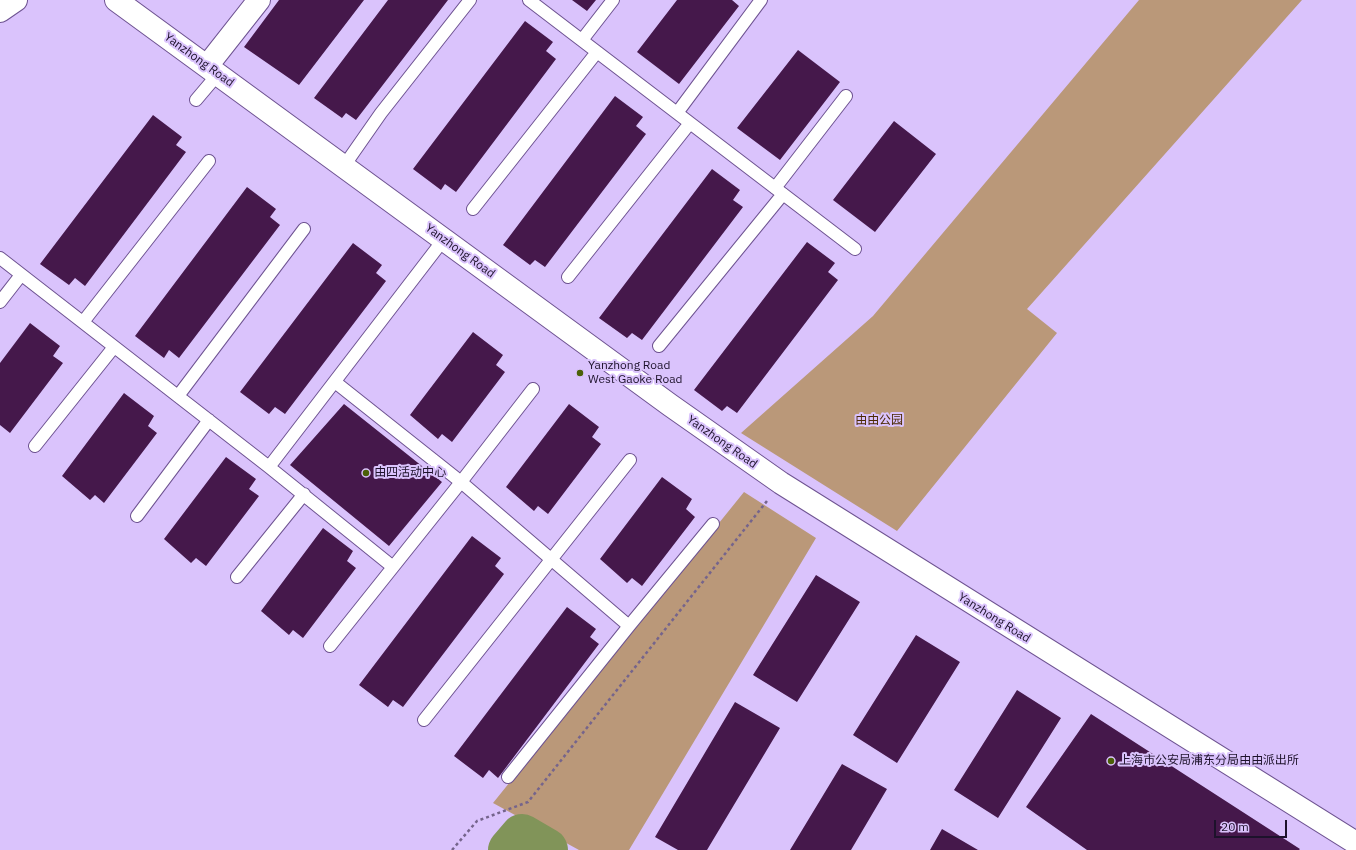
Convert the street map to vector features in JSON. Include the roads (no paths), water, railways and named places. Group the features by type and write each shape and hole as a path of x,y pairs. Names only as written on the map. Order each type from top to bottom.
{"street":[{"path":"0,11 16,0"},
{"name":"Yanzhong Road","path":"116,0 664,401 781,483 1356,843"},
{"path":"212,70 259,0"}],"lane":[{"path":"344,166 381,113 470,0"},
{"path":"529,0 855,248"},
{"path":"582,40 613,0"},
{"path":"677,113 761,0"},
{"path":"473,209 597,52"},
{"path":"196,100 212,70"},
{"path":"659,346 779,191 846,96"},
{"path":"568,277 690,123"},
{"path":"83,322 209,161"},
{"path":"178,396 304,229"},
{"path":"269,467 444,239"},
{"path":"0,258 304,494 393,567"},
{"path":"0,302 22,275"},
{"path":"35,446 114,347"},
{"path":"335,382 461,482 629,626"},
{"path":"330,646 533,389"},
{"path":"136,516 209,420"},
{"path":"424,720 550,559 630,460"},
{"path":"237,577 304,494"},
{"path":"508,777 713,524"}],"waterway":[{"path":"510,850 522,836 546,850"}],"place":[{"name":"Yanzhong Road West Gaoke Road","path":"580,373"},
{"name":"由四活动中心","path":"366,473"},
{"name":"上海市公安局浦东分局由由派出所","path":"1111,761"}],"park label":[{"name":"由由公园","path":"879,421"}]}
